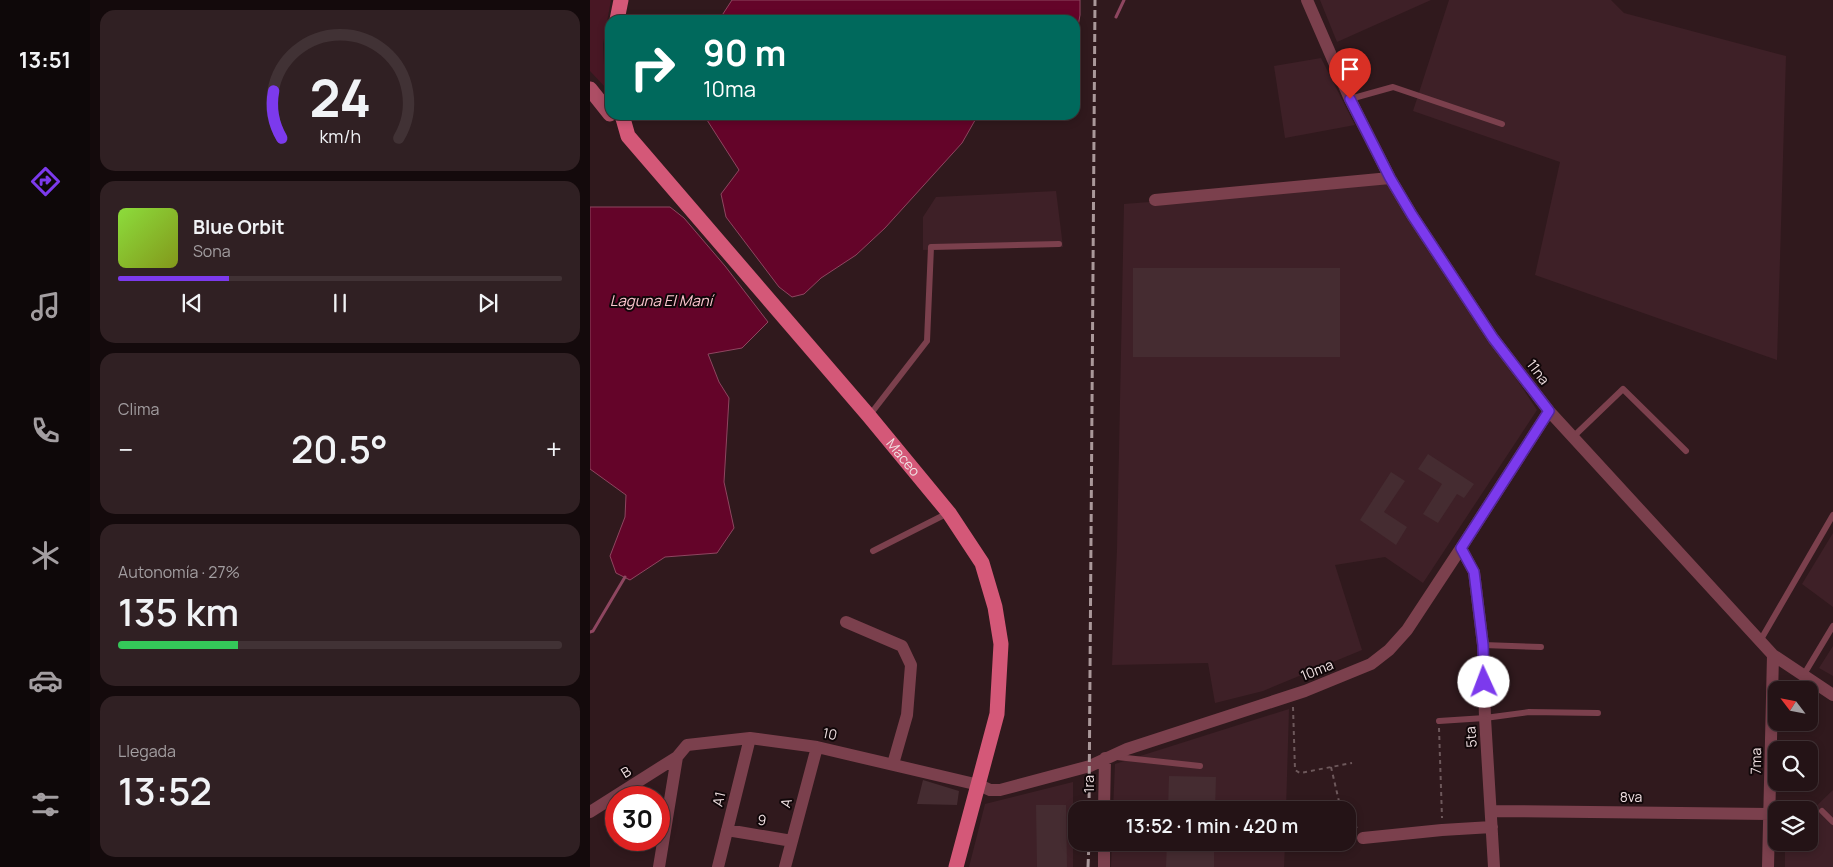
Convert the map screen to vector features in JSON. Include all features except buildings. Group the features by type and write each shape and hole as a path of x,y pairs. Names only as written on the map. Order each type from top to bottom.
{"main road":[{"path":"618,15 621,0"},
{"path":"590,90 605,108"},
{"path":"615,120 628,136"},
{"name":"Maceo","path":"623,120 628,136 869,416 949,513 982,563 995,607 1001,644 996,714 979,785 956,867"}],"street":[{"name":"11na","path":"1308,0 1350,99 1390,178 1412,215 1493,338 1549,411 1773,655 1833,695"},
{"path":"1155,200 1390,178"},
{"name":"10ma","path":"979,785 990,790 1000,790 1090,766 1108,757 1293,695 1371,664 1389,650 1406,630 1549,411"},
{"name":"5ta","path":"1461,548 1474,572 1483,645 1485,718 1494,867"},
{"path":"846,622 902,646 911,665 907,715 893,764"},
{"name":"7ma","path":"1770,801 1773,655"},
{"name":"10","path":"678,757 687,745 750,738 817,746 979,785"},
{"name":"A1","path":"718,867 750,738"},
{"name":"A","path":"785,867 817,746"},
{"path":"659,867 678,757"},
{"name":"B","path":"590,812 678,757"},
{"name":"1ra","path":"1105,801 1108,757"},
{"name":"8va","path":"1492,811 1768,814"},
{"path":"1363,838 1492,827"},
{"name":"9","path":"727,830 792,841"},
{"path":"1104,851 1104,867"},
{"name":"7ma","path":"1768,867 1769,851"}],"lane":[{"path":"1350,99 1393,88 1502,124"},
{"path":"869,416 926,341 931,247 1059,244"},
{"path":"1573,437 1623,389 1686,451"},
{"path":"873,551 949,513"},
{"path":"1760,641 1833,515"},
{"path":"1803,676 1833,626"},
{"path":"1483,645 1541,647"},
{"path":"1439,720 1485,718 1530,712 1598,713"},
{"path":"1108,757 1200,766"},
{"path":"1822,811 1833,822"}],"path":[{"path":"1293,695 1295,770 1300,773 1352,763"},
{"path":"1439,720 1442,830"},
{"path":"1331,767 1339,801"},
{"path":"1356,827 1363,838"}],"shaded area":[{"path":"590,0 611,0 608,15 605,15 603,44 605,87 590,71"},
{"path":"1320,0 1431,0 1337,42"},
{"path":"1449,0 1611,0 1624,13 1786,56 1777,360 1535,275 1560,162 1413,111"},
{"path":"1321,58 1355,125 1285,138 1274,66"},
{"path":"1387,183 1537,410 1423,583 1385,557 1335,565 1362,650 1263,691 1215,703 1208,663 1112,665 1117,549 1124,204"},
{"path":"1056,191 1063,247 923,250 923,217 936,197"},
{"path":"1833,533 1833,607 1802,584"},
{"path":"1833,646 1833,676 1819,668"},
{"path":"1289,709 1286,801 1113,801 1115,764"},
{"path":"1073,782 1073,801 1068,801 1068,851 1073,851 1073,867 969,867 985,804"},
{"path":"1833,790 1833,867 1785,867 1785,851 1818,851 1818,804"},
{"path":"1112,851 1285,851 1284,867 1111,867"}],"water":[{"path":"732,0 1080,0 1080,15 722,15"},
{"path":"707,120 975,120 962,143 885,228 856,255 821,278 804,294 792,297 779,287 726,217 721,194 739,170"},
{"name":"Laguna El Maní","path":"590,207 670,207 684,218 725,266 768,322 742,348 708,354 719,382 729,398 724,482 734,528 717,553 665,557 630,580 616,573 610,556 625,517 626,495 590,469"}],"waterway":[{"path":"1116,17 1124,0"},
{"path":"590,632 593,631 625,577"}],"railway":[{"path":"1089,801 1095,0"},
{"path":"1088,867 1089,851"}],"route":[{"path":"1350,99 1390,178 1412,215 1493,338 1549,411 1461,548 1474,572 1483,645 1484,682"}]}
